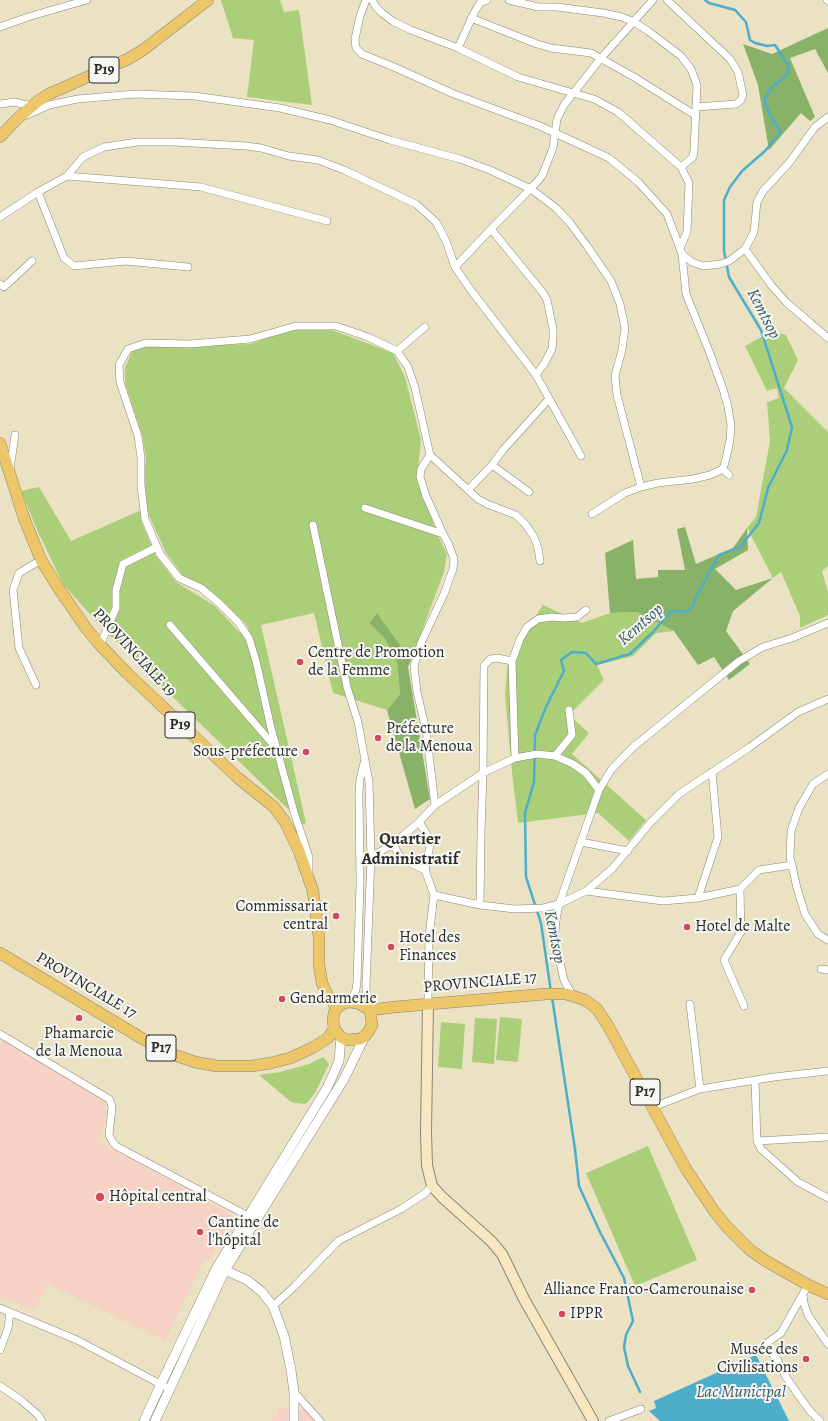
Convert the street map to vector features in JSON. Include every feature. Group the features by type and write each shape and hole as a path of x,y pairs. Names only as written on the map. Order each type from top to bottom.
{"main road":[{"name":"P19","path":"0,137 17,119 49,94 128,59 143,50 208,0"},
{"name":"PROVINCIALE 19","path":"0,443 24,518 41,560 61,593 86,628 100,645 185,729 238,778 274,807 285,822 293,837 313,891 322,983 327,994 337,1008"},
{"name":"PROVINCIALE 17","path":"0,953 143,1039 174,1055 195,1062 217,1066 252,1066 272,1063 290,1058 312,1048 338,1033"},
{"name":"PROVINCIALE 17","path":"368,1009 546,994 572,995 585,1000 597,1009 608,1024 686,1169 714,1211 727,1227 750,1250 806,1290 828,1294"},
{"path":"348,1002 358,1003 368,1009 372,1025 365,1036 360,1040 347,1040 338,1033 333,1019 337,1008 348,1002"},
{"path":"428,1004 426,1138 427,1165 432,1186 442,1197 491,1241 502,1254 524,1299 593,1421"}],"street":[{"path":"0,26 87,0"},
{"path":"366,0 360,16 355,39 356,48 362,54 454,94 540,126 608,158 638,182 667,214 681,251 686,294 709,351 728,406 731,425 726,459 723,469 710,475 693,479 658,483 625,492 592,514"},
{"path":"372,0 382,13 394,22 411,30 458,48 518,77 594,99 618,112 681,166 689,183 687,232 681,251"},
{"path":"458,48 471,18 480,3 487,0"},
{"path":"509,0 538,7 557,7 622,17 634,22 648,31 681,56 691,69 697,85 693,157 681,166"},
{"path":"455,267 542,176 553,148 557,119 564,105 601,58 653,0"},
{"path":"668,0 730,59 738,72 743,95 736,104 696,107"},
{"path":"471,18 537,44 551,48 591,53 695,115"},
{"path":"17,119 49,105 78,99 135,94 194,96 280,108 330,120 390,140 460,159 490,170 531,189 556,208 570,223 611,281 620,304 625,328 622,350 615,376 617,395 641,487"},
{"path":"0,104 14,102 32,106"},
{"path":"681,251 692,262 703,266 720,264 729,261 745,248 754,232 757,202 763,191 789,163 815,127 828,117"},
{"path":"0,217 38,192 67,176 83,157 104,147 138,142 173,142 246,146 260,148 289,156 318,160 344,170 416,204 436,222 446,241 455,267 536,375 581,456"},
{"path":"67,176 201,187 327,221"},
{"path":"38,192 64,258 74,266 126,261 188,267"},
{"path":"491,229 547,300 553,329 552,349 536,375"},
{"path":"745,248 771,285 787,303 828,338"},
{"path":"0,284 4,287 32,261"},
{"path":"309,878 310,857 294,812 249,638 238,622 219,603 201,588 179,578 160,554 146,519 141,485 141,458 138,436 120,382 119,365 128,349 146,343 190,344 250,339 296,326 336,326 368,337 397,351 408,367 413,381 430,455 468,490 487,504 516,515 526,525 534,537 538,548 540,561"},
{"path":"397,351 425,327"},
{"path":"468,490 492,465 503,450 549,399"},
{"path":"9,471 15,435"},
{"path":"430,455 421,469 420,478 442,534 452,552 454,569 421,643 414,666 417,692 426,730 434,806"},
{"path":"492,465 529,492"},
{"path":"723,469 729,475"},
{"path":"365,508 442,534"},
{"path":"312,525 347,687 358,722 369,782 371,857 366,986 368,1009"},
{"path":"100,645 116,608 116,590 123,564 157,547"},
{"path":"36,685 20,648 13,590 19,573 41,560"},
{"path":"515,758 512,661 520,639 527,627 538,619 552,617 578,617 586,610"},
{"path":"572,995 564,980 556,945 556,920 559,904 599,790 611,770 632,748 739,661 763,647 792,638 828,623"},
{"path":"170,625 277,749"},
{"path":"480,905 480,832 483,773 484,666 490,659 497,658 512,661"},
{"path":"434,895 480,905 515,908 543,908 559,904 586,890 612,869 650,823 680,794 750,747 798,712 828,699"},
{"path":"555,756 572,736 569,710"},
{"path":"360,859 371,857 393,844 419,822 434,806 483,773 515,758 537,754 555,756 573,764 586,773 599,790"},
{"path":"348,1002 356,990 357,982 360,859 359,793 364,761"},
{"path":"698,898 718,837 712,772"},
{"path":"828,774 813,784 798,808 791,831 790,857 805,914 818,934 828,940"},
{"path":"419,822 426,833 430,844 425,870 434,895 429,936 428,1004"},
{"path":"580,842 628,851"},
{"path":"393,844 399,855 410,863 425,870"},
{"path":"586,890 663,901 698,898 740,888 759,870 792,865"},
{"path":"740,888 741,932 724,960 744,1006"},
{"path":"690,1004 700,1089"},
{"path":"144,1421 160,1384 248,1216 327,1088 336,1070 339,1061 338,1033"},
{"path":"0,1034 109,1099 112,1103 110,1135 116,1146 248,1216"},
{"path":"155,1421 221,1269 344,1079 365,1036"},
{"path":"653,1107 700,1089 755,1080 828,1071"},
{"path":"755,1080 757,1141 761,1149 798,1182 828,1198"},
{"path":"306,1120 315,1125"},
{"path":"757,1141 828,1136"},
{"path":"273,1306 294,1287 338,1241 401,1208 424,1194 432,1186"},
{"path":"221,1269 247,1280 262,1292 273,1306 284,1336 291,1370 294,1392 294,1421"},
{"path":"806,1290 804,1303 808,1316 828,1344"},
{"path":"764,1345 781,1334 806,1290"},
{"path":"0,1308 77,1340 170,1389"},
{"path":"0,1350 8,1328 10,1312"},
{"path":"764,1345 765,1353"},
{"path":"764,1345 777,1359 786,1377 806,1406 820,1421"},
{"path":"0,1386 21,1400 38,1415 42,1421"},
{"path":"294,1392 320,1421"},
{"path":"609,1421 624,1418 641,1409"}],"shaded area":[{"name":"Hôpital central","path":"4,1038 101,1098 106,1105 106,1118 103,1131 98,1141 233,1215 209,1261 205,1259 165,1341 48,1284 35,1310 0,1297 0,1047"},
{"path":"278,1407 305,1409 316,1421 271,1421 277,1414"}],"green space":[{"path":"221,0 280,0 284,12 299,10 312,105 247,97 254,40 233,38"},
{"path":"828,28 828,73 815,49 790,58 815,117 810,121 801,113 769,150 758,85 743,44 772,54"},
{"path":"295,329 332,330 393,353 405,377 421,440 417,477 437,534 447,554 444,572 411,660 377,613 369,623 385,639 397,662 400,694 387,710 333,693 314,613 261,625 306,823 296,827 289,810 105,631 63,584 38,532 21,491 39,487 71,541 146,508 143,485 146,458 142,435 125,383 125,368 132,351 147,347 250,344","holes":["146,509 166,553 184,577 204,586 245,623 249,630 240,633 215,606 176,582 156,556 141,521"]},
{"path":"772,331 786,335 798,360 784,388 828,432 828,566 822,571 828,593 828,615 800,628 800,616 781,572 773,578 747,528 756,517 770,441 767,402 779,398 777,388 767,391 745,346"},
{"path":"685,527 696,564 733,548 747,528 748,550 715,569 736,590 773,578 733,611 726,631 750,664 729,680 714,657 698,665 674,631 637,612 610,613 605,553 633,540 636,579 658,577 658,570 685,570 677,529"},
{"path":"543,605 582,623 610,613 637,612 674,631 656,633 633,656 597,665 604,680 569,715 589,733 572,754 646,820 629,841 598,813 518,823 505,695 508,658"},
{"path":"377,613 411,660 408,667 430,799 415,809 387,710 400,694 397,662 385,639 369,623"},
{"path":"500,1017 522,1019 518,1062 496,1060"},
{"path":"475,1018 497,1019 494,1064 472,1062"},
{"path":"441,1022 465,1024 462,1069 438,1067"},
{"path":"323,1057 329,1064 315,1093 307,1103 303,1104 291,1102 259,1075 280,1072 309,1064"},
{"path":"648,1146 697,1260 635,1286 586,1173"}],"water":[{"name":"Lac Municipal","path":"756,1355 789,1421 660,1421 649,1411 656,1408 654,1401"}],"waterway":[{"name":"Kemtsop","path":"551,992 541,923 526,877 525,813 534,782 535,735 546,707 564,671 561,660 572,652 586,653 596,664 630,654 653,632 671,611 685,612 693,607 696,597 719,555 740,547 759,523 768,488 787,450 792,427 761,330 729,277 724,251 724,200 730,187 742,171 765,151 781,132 771,117 764,100 772,87 787,75 789,66 775,45 767,46 750,40 746,22 735,10 709,3 705,0"},
{"name":"Kemtsop","path":"552,997 575,1149 579,1186 599,1230 624,1278 633,1321 626,1335 624,1347 628,1366 640,1392"}],"place":[{"name":"Centre de Promotion de la Femme","path":"300,662"},
{"name":"Préfecture de la Menoua","path":"378,738"},
{"name":"Sous-préfecture","path":"306,752"},
{"name":"Commissariat central","path":"336,916"},
{"name":"Hotel de Malte","path":"687,927"},
{"name":"Hotel des Finances","path":"391,947"},
{"name":"Gendarmerie","path":"282,999"},
{"name":"Phamarcie de la Menoua","path":"79,1018"},
{"name":"Hôpital central","path":"100,1197"},
{"name":"Cantine de l'hôpital","path":"200,1232"},
{"name":"Alliance Franco-Camerounaise","path":"752,1290"},
{"name":"IPPR","path":"562,1314"},
{"name":"Musée des Civilisations","path":"806,1359"}],"district":[{"name":"Quartier Administratif","path":"410,850"}]}
